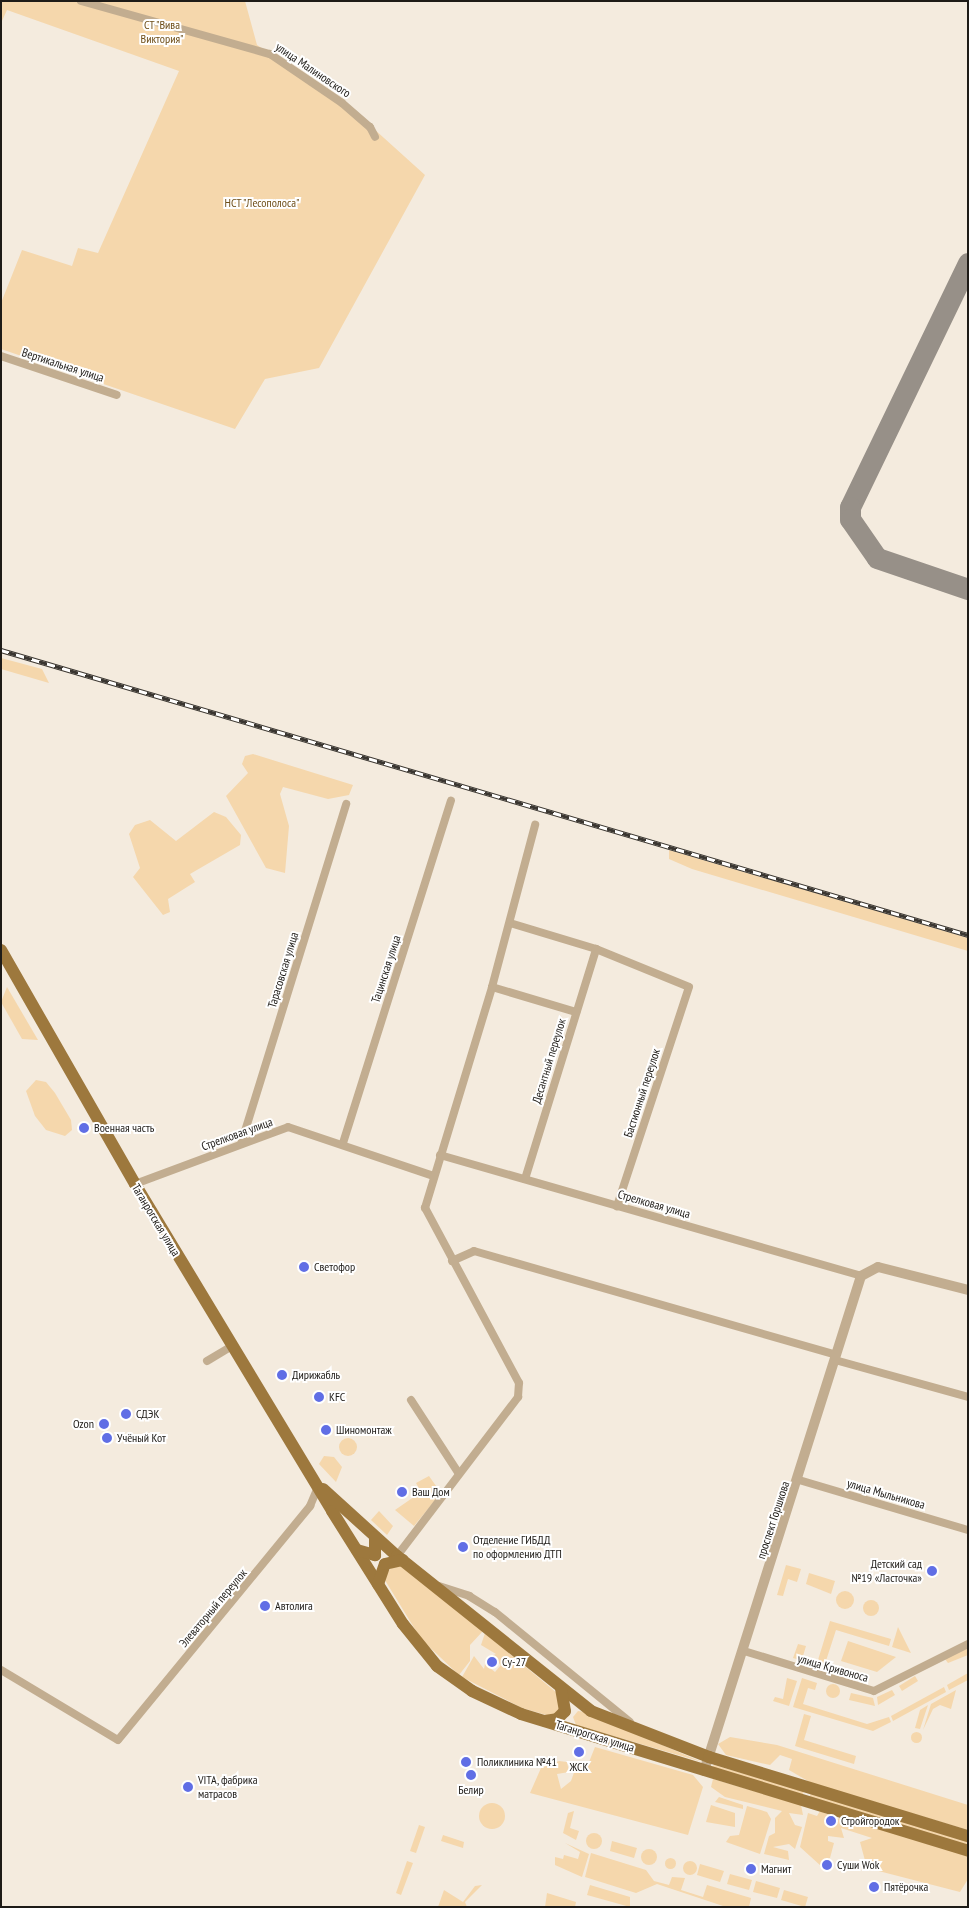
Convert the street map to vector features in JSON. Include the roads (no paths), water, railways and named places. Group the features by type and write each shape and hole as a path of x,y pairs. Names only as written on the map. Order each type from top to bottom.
{"main road":[{"name":"Таганрогская улица","path":"1,950 135,1184 232,1346 402,1624 437,1666 489,1701 545,1721 968,1851"},
{"name":"Таганрогская улица","path":"319,1486 400,1558 561,1689 591,1710 650,1736 709,1757 968,1836"},
{"path":"357,1550 375,1555 375,1536"},
{"path":"378,1584 385,1564 400,1558"},
{"path":"545,1721 557,1719 565,1712 561,1689"},
{"path":"582,1732 571,1716 577,1710 591,1710"}],"street":[{"name":"улица Малиновского","path":"81,1 270,54 342,102 370,127 375,137"},
{"name":"Вертикальная улица","path":"1,356 117,395"},
{"name":"Тацинская улица","path":"343,1143 451,801"},
{"name":"Тарасовская улица","path":"241,1144 346,804"},
{"path":"400,1558 459,1474 512,1409 519,1382 426,1213 440,1155 510,923 535,825"},
{"path":"510,923 596,949"},
{"name":"Бастионный переулок","path":"596,949 689,987 617,1206"},
{"name":"Десантный переулок","path":"525,1179 596,949"},
{"path":"492,987 576,1012"},
{"name":"Стрелковая улица","path":"135,1184 288,1127 343,1143 434,1176"},
{"name":"Стрелковая улица","path":"440,1155 861,1276"},
{"path":"452,1261 474,1251 968,1397"},
{"path":"861,1276 878,1267 968,1290"},
{"name":"проспект Горшкова","path":"704,1771 799,1480 861,1276"},
{"path":"208,1361 232,1346"},
{"path":"411,1400 459,1474"},
{"name":"улица Мыльникова","path":"799,1480 968,1530"},
{"name":"Элеваторный переулок","path":"1,1670 118,1740 304,1513 319,1486"},
{"path":"432,1584 469,1596 495,1612 599,1699 650,1736"},
{"name":"улица Кривоноса","path":"744,1652 874,1691 968,1644"}],"railway":[{"path":"1,650 968,935"}],"place":[{"name":"Военная часть","path":"84,1128"},
{"name":"Светофор","path":"304,1267"},
{"name":"Дирижабль","path":"282,1375"},
{"name":"KFC","path":"319,1397"},
{"name":"СДЭК","path":"126,1414"},
{"name":"Ozon","path":"104,1424"},
{"name":"Шиномонтаж","path":"326,1430"},
{"name":"Учёный Кот","path":"107,1438"},
{"name":"Ваш Дом","path":"402,1492"},
{"name":"Отделение ГИБДД по оформлению ДТП","path":"463,1547"},
{"name":"Детский сад №19 «Ласточка»","path":"932,1571"},
{"name":"Автолига","path":"265,1606"},
{"name":"Су-27","path":"492,1662"},
{"name":"ЖСК","path":"579,1752"},
{"name":"Поликлиника №41","path":"466,1762"},
{"name":"Белир","path":"471,1775"},
{"name":"VITA, фабрика матрасов","path":"188,1787"},
{"name":"Стройгородок","path":"831,1821"},
{"name":"Суши Wok","path":"827,1865"},
{"name":"Магнит","path":"751,1869"},
{"name":"Пятёрочка","path":"874,1887"}],"park label":[{"name":"СТ \"Вива Виктория\"","path":"162,32"},
{"name":"НСТ \"Лесополоса\"","path":"262,203"}]}
